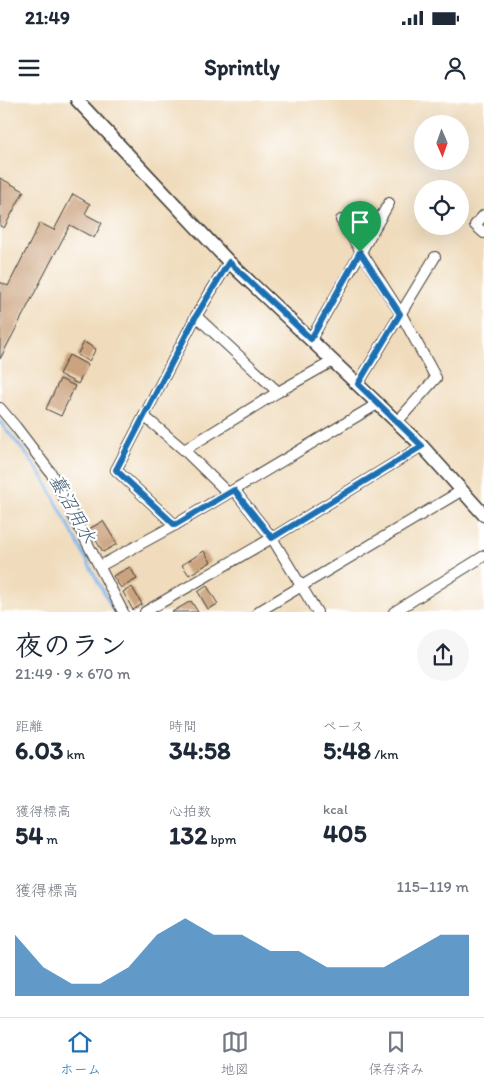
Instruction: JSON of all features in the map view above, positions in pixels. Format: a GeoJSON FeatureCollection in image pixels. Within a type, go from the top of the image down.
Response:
{"type":"FeatureCollection","features":[{"type":"Feature","properties":{"kind":"street"},"geometry":{"type":"LineString","coordinates":[[77,100],[229,262],[422,446],[484,515]]}},
{"type":"Feature","properties":{"kind":"street"},"geometry":{"type":"LineString","coordinates":[[311,339],[389,203]]}},
{"type":"Feature","properties":{"kind":"street"},"geometry":{"type":"LineString","coordinates":[[484,215],[476,226],[484,233]]}},
{"type":"Feature","properties":{"kind":"street"},"geometry":{"type":"LineString","coordinates":[[341,220],[400,314],[436,378],[397,422]]}},
{"type":"Feature","properties":{"kind":"street"},"geometry":{"type":"LineString","coordinates":[[358,384],[434,258]]}},
{"type":"Feature","properties":{"kind":"street"},"geometry":{"type":"LineString","coordinates":[[175,525],[116,470],[196,316],[229,262]]}},
{"type":"Feature","properties":{"kind":"street"},"geometry":{"type":"LineString","coordinates":[[196,316],[278,392]]}},
{"type":"Feature","properties":{"kind":"street"},"geometry":{"type":"LineString","coordinates":[[184,450],[278,392],[333,361]]}},
{"type":"Feature","properties":{"kind":"street"},"geometry":{"type":"LineString","coordinates":[[100,566],[175,525],[378,403]]}},
{"type":"Feature","properties":{"kind":"street"},"geometry":{"type":"LineString","coordinates":[[0,408],[51,473],[123,612]]}},
{"type":"Feature","properties":{"kind":"street"},"geometry":{"type":"LineString","coordinates":[[144,416],[231,491],[272,538],[317,612]]}},
{"type":"Feature","properties":{"kind":"street"},"geometry":{"type":"LineString","coordinates":[[146,612],[272,538],[422,446]]}},
{"type":"Feature","properties":{"kind":"street"},"geometry":{"type":"LineString","coordinates":[[258,612],[462,491]]}},
{"type":"Feature","properties":{"kind":"street"},"geometry":{"type":"LineString","coordinates":[[394,612],[484,556]]}},
{"type":"Feature","properties":{"kind":"building"},"geometry":{"type":"Polygon","coordinates":[[[0,178],[24,191],[4,228],[0,226],[0,178]]]}},
{"type":"Feature","properties":{"kind":"building"},"geometry":{"type":"Polygon","coordinates":[[[73,194],[90,204],[85,214],[102,223],[94,238],[70,225],[0,359],[0,282],[8,286],[40,223],[54,230],[73,194]]]}},
{"type":"Feature","properties":{"kind":"building"},"geometry":{"type":"Polygon","coordinates":[[[84,342],[96,349],[89,361],[77,355],[84,342]]]}},
{"type":"Feature","properties":{"kind":"building"},"geometry":{"type":"Polygon","coordinates":[[[69,355],[88,365],[78,384],[59,374],[69,355]]]}},
{"type":"Feature","properties":{"kind":"building"},"geometry":{"type":"Polygon","coordinates":[[[60,379],[75,386],[61,416],[46,409],[60,379]]]}},
{"type":"Feature","properties":{"kind":"building"},"geometry":{"type":"Polygon","coordinates":[[[103,521],[117,544],[103,552],[89,529],[103,521]]]}},
{"type":"Feature","properties":{"kind":"building"},"geometry":{"type":"Polygon","coordinates":[[[204,551],[211,562],[189,575],[182,565],[204,551]]]}},
{"type":"Feature","properties":{"kind":"building"},"geometry":{"type":"Polygon","coordinates":[[[130,567],[137,579],[121,588],[113,576],[130,567]]]}},
{"type":"Feature","properties":{"kind":"building"},"geometry":{"type":"Polygon","coordinates":[[[207,586],[218,604],[208,609],[198,592],[207,586]]]}},
{"type":"Feature","properties":{"kind":"building"},"geometry":{"type":"Polygon","coordinates":[[[132,587],[142,604],[133,610],[123,592],[132,587]]]}},
{"type":"Feature","properties":{"kind":"building"},"geometry":{"type":"Polygon","coordinates":[[[191,601],[198,612],[172,612],[191,601]]]}},
{"type":"Feature","properties":{"kind":"waterway","name":"蟇沼用水"},"geometry":{"type":"LineString","coordinates":[[0,422],[44,479],[114,612]]}},
{"type":"Feature","properties":{"kind":"route"},"geometry":{"type":"LineString","coordinates":[[360,252],[400,314],[358,384],[422,446],[272,538],[234,490],[175,525],[116,470],[196,316],[229,262],[311,339],[360,252]]}}]}
